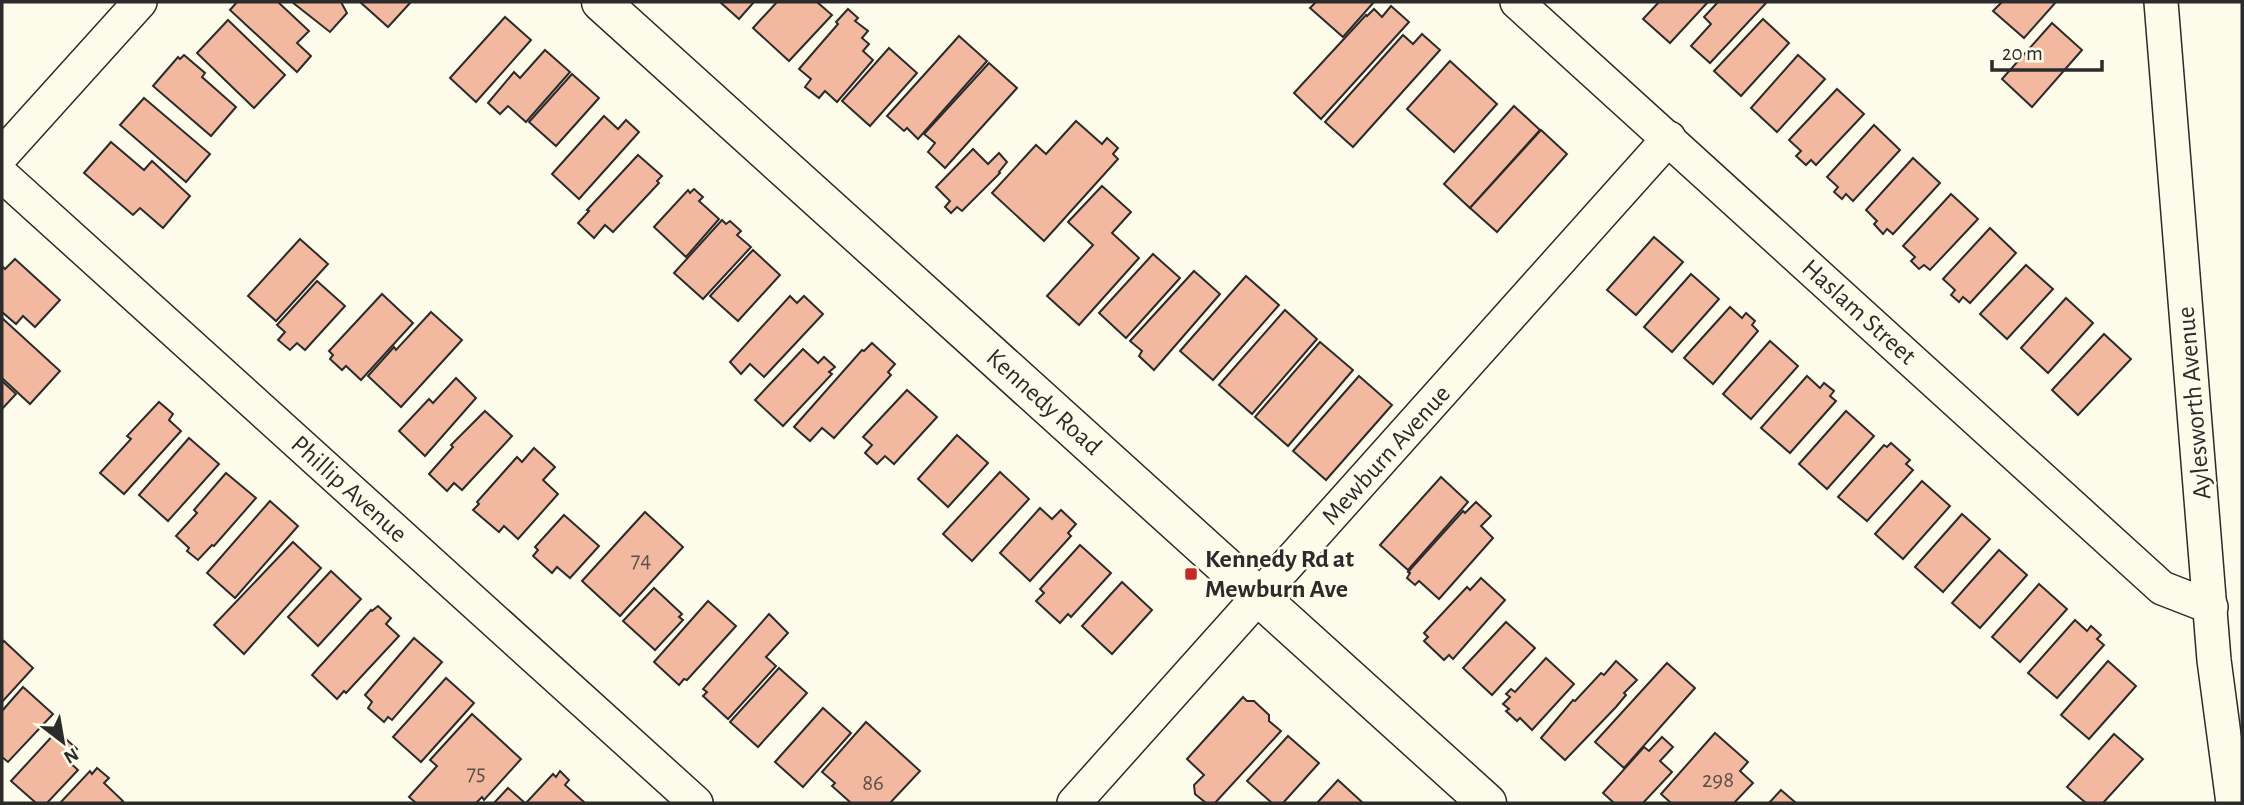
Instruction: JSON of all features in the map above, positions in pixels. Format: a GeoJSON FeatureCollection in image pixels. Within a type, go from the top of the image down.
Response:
{"type":"FeatureCollection","features":[{"type":"Feature","properties":{"kind":"street"},"geometry":{"type":"LineString","coordinates":[[2,155],[140,2]]}},
{"type":"Feature","properties":{"kind":"street","name":"Kennedy Road"},"geometry":{"type":"LineString","coordinates":[[601,2],[1487,803]]}},
{"type":"Feature","properties":{"kind":"street","name":"Haslam Street"},"geometry":{"type":"LineString","coordinates":[[1517,2],[2162,588],[2211,607]]}},
{"type":"Feature","properties":{"kind":"street","name":"Aylesworth Avenue"},"geometry":{"type":"LineString","coordinates":[[2161,2],[2214,660],[2233,803]]}},
{"type":"Feature","properties":{"kind":"street","name":"Mewburn Avenue"},"geometry":{"type":"LineString","coordinates":[[1074,803],[1669,138]]}},
{"type":"Feature","properties":{"kind":"street","name":"Phillip Avenue"},"geometry":{"type":"LineString","coordinates":[[2,175],[696,803]]}},
{"type":"Feature","properties":{"kind":"building"},"geometry":{"type":"Polygon","coordinates":[[[237,2],[278,2],[309,31],[297,43],[311,56],[297,72],[230,10],[237,2]]]}},
{"type":"Feature","properties":{"kind":"building"},"geometry":{"type":"Polygon","coordinates":[[[292,2],[341,2],[347,13],[330,32],[292,2]]]}},
{"type":"Feature","properties":{"kind":"building"},"geometry":{"type":"Polygon","coordinates":[[[360,2],[411,2],[388,27],[360,2]]]}},
{"type":"Feature","properties":{"kind":"building"},"geometry":{"type":"Polygon","coordinates":[[[720,2],[754,2],[739,19],[720,2]]]}},
{"type":"Feature","properties":{"kind":"building"},"geometry":{"type":"Polygon","coordinates":[[[777,2],[817,2],[832,15],[789,61],[753,28],[777,2]]]}},
{"type":"Feature","properties":{"kind":"building"},"geometry":{"type":"Polygon","coordinates":[[[1316,2],[1374,2],[1343,37],[1310,8],[1316,2]]]}},
{"type":"Feature","properties":{"kind":"building"},"geometry":{"type":"Polygon","coordinates":[[[1659,2],[1708,2],[1670,43],[1643,19],[1659,2]]]}},
{"type":"Feature","properties":{"kind":"building"},"geometry":{"type":"Polygon","coordinates":[[[1718,2],[1767,2],[1710,63],[1691,46],[1711,24],[1704,17],[1718,2]]]}},
{"type":"Feature","properties":{"kind":"building"},"geometry":{"type":"Polygon","coordinates":[[[2002,2],[2056,2],[2024,38],[1993,11],[2002,2]]]}},
{"type":"Feature","properties":{"kind":"building"},"geometry":{"type":"Polygon","coordinates":[[[1391,6],[1409,22],[1321,119],[1294,93],[1366,15],[1374,9],[1382,17],[1391,6]]]}},
{"type":"Feature","properties":{"kind":"building"},"geometry":{"type":"Polygon","coordinates":[[[848,9],[858,18],[855,21],[868,31],[862,38],[869,44],[863,51],[873,60],[837,102],[825,91],[819,98],[805,87],[811,79],[799,69],[848,9]]]}},
{"type":"Feature","properties":{"kind":"building"},"geometry":{"type":"Polygon","coordinates":[[[505,17],[531,40],[476,102],[450,78],[505,17]]]}},
{"type":"Feature","properties":{"kind":"building"},"geometry":{"type":"Polygon","coordinates":[[[1763,19],[1789,43],[1741,96],[1714,71],[1763,19]]]}},
{"type":"Feature","properties":{"kind":"building"},"geometry":{"type":"Polygon","coordinates":[[[228,20],[285,75],[254,108],[197,53],[228,20]]]}},
{"type":"Feature","properties":{"kind":"building"},"geometry":{"type":"Polygon","coordinates":[[[2052,23],[2082,50],[2032,107],[2002,79],[2052,23]]]}},
{"type":"Feature","properties":{"kind":"building"},"geometry":{"type":"Polygon","coordinates":[[[1422,34],[1440,50],[1353,147],[1325,122],[1403,35],[1413,44],[1422,34]]]}},
{"type":"Feature","properties":{"kind":"building"},"geometry":{"type":"Polygon","coordinates":[[[959,36],[987,61],[918,139],[907,128],[904,131],[887,116],[959,36]]]}},
{"type":"Feature","properties":{"kind":"building"},"geometry":{"type":"Polygon","coordinates":[[[889,48],[917,73],[870,126],[842,101],[889,48]]]}},
{"type":"Feature","properties":{"kind":"building"},"geometry":{"type":"Polygon","coordinates":[[[545,50],[570,72],[526,122],[508,106],[500,114],[488,103],[514,72],[520,78],[545,50]]]}},
{"type":"Feature","properties":{"kind":"building"},"geometry":{"type":"Polygon","coordinates":[[[184,55],[205,73],[202,77],[236,107],[211,136],[153,86],[178,57],[180,59],[184,55]]]}},
{"type":"Feature","properties":{"kind":"building"},"geometry":{"type":"Polygon","coordinates":[[[1798,55],[1825,79],[1777,132],[1751,108],[1798,55]]]}},
{"type":"Feature","properties":{"kind":"building"},"geometry":{"type":"Polygon","coordinates":[[[1450,61],[1497,104],[1454,152],[1407,109],[1450,61]]]}},
{"type":"Feature","properties":{"kind":"building"},"geometry":{"type":"Polygon","coordinates":[[[989,63],[1017,88],[945,168],[928,152],[935,143],[924,134],[989,63]]]}},
{"type":"Feature","properties":{"kind":"building"},"geometry":{"type":"Polygon","coordinates":[[[572,74],[599,98],[556,146],[529,122],[572,74]]]}},
{"type":"Feature","properties":{"kind":"building"},"geometry":{"type":"Polygon","coordinates":[[[1837,89],[1864,114],[1816,165],[1811,160],[1806,165],[1796,156],[1801,151],[1789,140],[1837,89]]]}},
{"type":"Feature","properties":{"kind":"building"},"geometry":{"type":"Polygon","coordinates":[[[144,98],[210,154],[186,182],[120,125],[144,98]]]}},
{"type":"Feature","properties":{"kind":"building"},"geometry":{"type":"Polygon","coordinates":[[[1514,106],[1540,130],[1470,208],[1444,184],[1514,106]]]}},
{"type":"Feature","properties":{"kind":"building"},"geometry":{"type":"Polygon","coordinates":[[[604,116],[618,129],[626,120],[639,132],[579,199],[552,174],[604,116]]]}},
{"type":"Feature","properties":{"kind":"building"},"geometry":{"type":"Polygon","coordinates":[[[1076,121],[1102,144],[1107,138],[1118,148],[1113,154],[1118,159],[1044,241],[992,193],[1036,145],[1046,154],[1076,121]]]}},
{"type":"Feature","properties":{"kind":"building"},"geometry":{"type":"Polygon","coordinates":[[[1874,125],[1900,150],[1853,201],[1846,194],[1842,199],[1834,192],[1838,187],[1827,177],[1874,125]]]}},
{"type":"Feature","properties":{"kind":"building"},"geometry":{"type":"Polygon","coordinates":[[[1541,130],[1567,154],[1497,232],[1470,208],[1541,130]]]}},
{"type":"Feature","properties":{"kind":"building"},"geometry":{"type":"Polygon","coordinates":[[[111,142],[144,170],[152,161],[190,196],[163,228],[140,208],[133,215],[84,173],[111,142]]]}},
{"type":"Feature","properties":{"kind":"building"},"geometry":{"type":"Polygon","coordinates":[[[973,149],[988,164],[999,153],[1007,162],[1000,173],[962,211],[957,207],[951,213],[945,207],[950,201],[936,187],[973,149]]]}},
{"type":"Feature","properties":{"kind":"building"},"geometry":{"type":"Polygon","coordinates":[[[638,155],[662,176],[657,181],[659,183],[613,232],[605,225],[594,238],[578,223],[638,155]]]}},
{"type":"Feature","properties":{"kind":"building"},"geometry":{"type":"Polygon","coordinates":[[[1913,158],[1940,183],[1893,234],[1887,229],[1883,234],[1874,224],[1877,221],[1866,210],[1913,158]]]}},
{"type":"Feature","properties":{"kind":"building"},"geometry":{"type":"Polygon","coordinates":[[[1102,186],[1131,212],[1112,233],[1139,258],[1079,325],[1047,296],[1093,245],[1068,222],[1102,186]]]}},
{"type":"Feature","properties":{"kind":"building"},"geometry":{"type":"Polygon","coordinates":[[[694,189],[703,197],[699,201],[719,219],[686,257],[654,227],[688,190],[690,193],[694,189]]]}},
{"type":"Feature","properties":{"kind":"building"},"geometry":{"type":"Polygon","coordinates":[[[1951,194],[1978,219],[1930,270],[1924,265],[1919,269],[1911,261],[1915,257],[1903,246],[1951,194]]]}},
{"type":"Feature","properties":{"kind":"building"},"geometry":{"type":"Polygon","coordinates":[[[722,220],[726,224],[730,221],[741,231],[737,235],[751,247],[703,299],[674,273],[722,220]]]}},
{"type":"Feature","properties":{"kind":"building"},"geometry":{"type":"Polygon","coordinates":[[[1990,228],[2016,253],[1970,303],[1963,297],[1959,302],[1951,295],[1955,290],[1943,279],[1990,228]]]}},
{"type":"Feature","properties":{"kind":"building"},"geometry":{"type":"Polygon","coordinates":[[[1654,237],[1683,262],[1636,315],[1607,290],[1654,237]]]}},
{"type":"Feature","properties":{"kind":"building"},"geometry":{"type":"Polygon","coordinates":[[[300,239],[328,264],[276,321],[248,296],[300,239]]]}},
{"type":"Feature","properties":{"kind":"building"},"geometry":{"type":"Polygon","coordinates":[[[753,250],[780,275],[738,321],[710,296],[753,250]]]}},
{"type":"Feature","properties":{"kind":"building"},"geometry":{"type":"Polygon","coordinates":[[[1153,254],[1180,278],[1126,338],[1099,313],[1153,254]]]}},
{"type":"Feature","properties":{"kind":"building"},"geometry":{"type":"Polygon","coordinates":[[[15,259],[60,300],[35,327],[23,316],[16,324],[2,312],[2,266],[5,269],[15,259]]]}},
{"type":"Feature","properties":{"kind":"building"},"geometry":{"type":"Polygon","coordinates":[[[2026,265],[2053,289],[2007,339],[1980,314],[2026,265]]]}},
{"type":"Feature","properties":{"kind":"building"},"geometry":{"type":"Polygon","coordinates":[[[1194,271],[1220,294],[1154,370],[1139,356],[1142,351],[1130,341],[1194,271]]]}},
{"type":"Feature","properties":{"kind":"building"},"geometry":{"type":"Polygon","coordinates":[[[1691,274],[1719,299],[1672,352],[1644,327],[1691,274]]]}},
{"type":"Feature","properties":{"kind":"building"},"geometry":{"type":"Polygon","coordinates":[[[1246,276],[1279,305],[1213,380],[1180,351],[1246,276]]]}},
{"type":"Feature","properties":{"kind":"building"},"geometry":{"type":"Polygon","coordinates":[[[317,281],[345,306],[305,350],[297,343],[290,350],[278,340],[285,332],[277,325],[317,281]]]}},
{"type":"Feature","properties":{"kind":"building"},"geometry":{"type":"Polygon","coordinates":[[[382,294],[413,323],[361,380],[346,366],[342,370],[330,359],[333,355],[329,351],[382,294]]]}},
{"type":"Feature","properties":{"kind":"building"},"geometry":{"type":"Polygon","coordinates":[[[790,296],[797,303],[804,296],[823,314],[764,377],[750,364],[741,374],[730,362],[790,296]]]}},
{"type":"Feature","properties":{"kind":"building"},"geometry":{"type":"Polygon","coordinates":[[[2066,298],[2093,323],[2048,373],[2021,348],[2066,298]]]}},
{"type":"Feature","properties":{"kind":"building"},"geometry":{"type":"Polygon","coordinates":[[[1730,307],[1742,318],[1746,313],[1755,321],[1752,325],[1758,331],[1713,384],[1684,358],[1730,307]]]}},
{"type":"Feature","properties":{"kind":"building"},"geometry":{"type":"Polygon","coordinates":[[[1285,310],[1317,339],[1252,414],[1219,385],[1285,310]]]}},
{"type":"Feature","properties":{"kind":"building"},"geometry":{"type":"Polygon","coordinates":[[[431,312],[462,340],[401,407],[368,376],[431,312]]]}},
{"type":"Feature","properties":{"kind":"building"},"geometry":{"type":"Polygon","coordinates":[[[2,318],[60,371],[30,404],[2,378],[2,318]]]}},
{"type":"Feature","properties":{"kind":"building"},"geometry":{"type":"Polygon","coordinates":[[[2104,334],[2131,359],[2078,415],[2052,390],[2104,334]]]}},
{"type":"Feature","properties":{"kind":"building"},"geometry":{"type":"Polygon","coordinates":[[[1770,341],[1798,366],[1751,419],[1723,394],[1770,341]]]}},
{"type":"Feature","properties":{"kind":"building"},"geometry":{"type":"Polygon","coordinates":[[[1320,342],[1353,370],[1288,446],[1255,417],[1320,342]]]}},
{"type":"Feature","properties":{"kind":"building"},"geometry":{"type":"Polygon","coordinates":[[[872,343],[895,364],[888,372],[891,375],[834,438],[822,428],[810,441],[794,427],[862,350],[872,343]]]}},
{"type":"Feature","properties":{"kind":"building"},"geometry":{"type":"Polygon","coordinates":[[[803,349],[818,363],[824,357],[835,367],[829,372],[832,374],[783,426],[755,400],[803,349]]]}},
{"type":"Feature","properties":{"kind":"building"},"geometry":{"type":"Polygon","coordinates":[[[1359,376],[1392,405],[1326,480],[1293,451],[1359,376]]]}},
{"type":"Feature","properties":{"kind":"building"},"geometry":{"type":"Polygon","coordinates":[[[1807,376],[1820,388],[1824,383],[1834,391],[1830,396],[1836,401],[1790,453],[1761,428],[1807,376]]]}},
{"type":"Feature","properties":{"kind":"building"},"geometry":{"type":"Polygon","coordinates":[[[456,378],[476,398],[425,456],[399,431],[429,399],[433,403],[456,378]]]}},
{"type":"Feature","properties":{"kind":"building"},"geometry":{"type":"Polygon","coordinates":[[[2,381],[16,394],[2,409],[2,381]]]}},
{"type":"Feature","properties":{"kind":"building"},"geometry":{"type":"Polygon","coordinates":[[[907,390],[937,417],[894,464],[885,456],[877,464],[865,453],[872,445],[863,437],[907,390]]]}},
{"type":"Feature","properties":{"kind":"building"},"geometry":{"type":"Polygon","coordinates":[[[159,402],[173,414],[169,420],[181,431],[124,494],[100,473],[131,439],[127,436],[159,402]]]}},
{"type":"Feature","properties":{"kind":"building"},"geometry":{"type":"Polygon","coordinates":[[[485,411],[512,436],[462,490],[454,483],[447,491],[429,474],[453,447],[451,445],[485,411]]]}},
{"type":"Feature","properties":{"kind":"building"},"geometry":{"type":"Polygon","coordinates":[[[1846,411],[1874,436],[1827,489],[1799,464],[1846,411]]]}},
{"type":"Feature","properties":{"kind":"building"},"geometry":{"type":"Polygon","coordinates":[[[957,435],[988,463],[948,507],[918,479],[957,435]]]}},
{"type":"Feature","properties":{"kind":"building"},"geometry":{"type":"Polygon","coordinates":[[[189,438],[219,464],[168,521],[139,495],[189,438]]]}},
{"type":"Feature","properties":{"kind":"building"},"geometry":{"type":"Polygon","coordinates":[[[1891,443],[1910,460],[1906,464],[1913,470],[1867,521],[1838,497],[1884,445],[1887,447],[1891,443]]]}},
{"type":"Feature","properties":{"kind":"building"},"geometry":{"type":"Polygon","coordinates":[[[534,448],[555,467],[543,480],[558,494],[518,539],[504,526],[499,532],[473,510],[517,457],[522,462],[534,448]]]}},
{"type":"Feature","properties":{"kind":"building"},"geometry":{"type":"Polygon","coordinates":[[[1000,472],[1029,499],[972,561],[943,534],[1000,472]]]}},
{"type":"Feature","properties":{"kind":"building"},"geometry":{"type":"Polygon","coordinates":[[[226,473],[256,498],[214,546],[198,560],[176,536],[197,513],[194,510],[226,473]]]}},
{"type":"Feature","properties":{"kind":"building"},"geometry":{"type":"Polygon","coordinates":[[[1441,477],[1468,502],[1408,570],[1380,545],[1441,477]]]}},
{"type":"Feature","properties":{"kind":"building"},"geometry":{"type":"Polygon","coordinates":[[[1922,481],[1950,506],[1903,559],[1875,534],[1922,481]]]}},
{"type":"Feature","properties":{"kind":"building"},"geometry":{"type":"Polygon","coordinates":[[[270,501],[298,526],[235,598],[207,573],[270,501]]]}},
{"type":"Feature","properties":{"kind":"building"},"geometry":{"type":"Polygon","coordinates":[[[1476,502],[1491,516],[1481,526],[1493,538],[1439,599],[1419,581],[1415,585],[1407,578],[1410,573],[1408,572],[1463,511],[1465,513],[1476,502]]]}},
{"type":"Feature","properties":{"kind":"building"},"geometry":{"type":"Polygon","coordinates":[[[1040,508],[1052,519],[1061,510],[1076,524],[1068,533],[1071,536],[1030,581],[1000,553],[1040,508]]]}},
{"type":"Feature","properties":{"kind":"building"},"geometry":{"type":"Polygon","coordinates":[[[645,512],[683,547],[620,616],[582,581],[645,512]]]}},
{"type":"Feature","properties":{"kind":"building"},"geometry":{"type":"Polygon","coordinates":[[[1962,514],[1990,539],[1943,592],[1915,567],[1962,514]]]}},
{"type":"Feature","properties":{"kind":"building"},"geometry":{"type":"Polygon","coordinates":[[[564,515],[599,546],[570,578],[557,567],[552,573],[533,556],[538,550],[535,547],[564,515]]]}},
{"type":"Feature","properties":{"kind":"building"},"geometry":{"type":"Polygon","coordinates":[[[293,542],[321,568],[244,654],[214,625],[293,542]]]}},
{"type":"Feature","properties":{"kind":"building"},"geometry":{"type":"Polygon","coordinates":[[[1080,545],[1111,573],[1071,617],[1068,614],[1060,623],[1036,601],[1044,593],[1040,589],[1080,545]]]}},
{"type":"Feature","properties":{"kind":"building"},"geometry":{"type":"Polygon","coordinates":[[[1999,550],[2027,575],[1980,628],[1952,603],[1999,550]]]}},
{"type":"Feature","properties":{"kind":"building"},"geometry":{"type":"Polygon","coordinates":[[[331,571],[361,599],[318,646],[288,617],[331,571]]]}},
{"type":"Feature","properties":{"kind":"building"},"geometry":{"type":"Polygon","coordinates":[[[1481,578],[1505,600],[1453,659],[1449,655],[1444,660],[1424,641],[1428,637],[1424,633],[1467,587],[1470,590],[1481,578]]]}},
{"type":"Feature","properties":{"kind":"building"},"geometry":{"type":"Polygon","coordinates":[[[1122,582],[1152,610],[1112,654],[1082,626],[1122,582]]]}},
{"type":"Feature","properties":{"kind":"building"},"geometry":{"type":"Polygon","coordinates":[[[2039,584],[2067,609],[2020,662],[1992,637],[2039,584]]]}},
{"type":"Feature","properties":{"kind":"building"},"geometry":{"type":"Polygon","coordinates":[[[654,588],[682,614],[679,617],[683,620],[655,650],[623,621],[654,588]]]}},
{"type":"Feature","properties":{"kind":"building"},"geometry":{"type":"Polygon","coordinates":[[[708,601],[736,626],[687,680],[684,679],[679,685],[654,662],[708,601]]]}},
{"type":"Feature","properties":{"kind":"building"},"geometry":{"type":"Polygon","coordinates":[[[378,606],[391,618],[386,624],[399,636],[346,693],[344,691],[337,699],[312,675],[371,610],[378,606]]]}},
{"type":"Feature","properties":{"kind":"building"},"geometry":{"type":"Polygon","coordinates":[[[769,614],[788,633],[766,657],[776,666],[728,719],[703,696],[707,692],[703,689],[769,614]]]}},
{"type":"Feature","properties":{"kind":"building"},"geometry":{"type":"Polygon","coordinates":[[[2075,620],[2087,631],[2091,626],[2101,635],[2097,639],[2104,645],[2057,698],[2028,673],[2075,620]]]}},
{"type":"Feature","properties":{"kind":"building"},"geometry":{"type":"Polygon","coordinates":[[[1506,622],[1535,648],[1492,695],[1463,668],[1506,622]]]}},
{"type":"Feature","properties":{"kind":"building"},"geometry":{"type":"Polygon","coordinates":[[[414,638],[442,662],[392,720],[388,717],[384,722],[368,708],[372,702],[365,695],[414,638]]]}},
{"type":"Feature","properties":{"kind":"building"},"geometry":{"type":"Polygon","coordinates":[[[4,641],[33,668],[2,702],[2,643],[4,641]]]}},
{"type":"Feature","properties":{"kind":"building"},"geometry":{"type":"Polygon","coordinates":[[[1546,658],[1574,684],[1532,730],[1520,718],[1517,721],[1506,711],[1509,709],[1503,704],[1510,697],[1506,694],[1511,689],[1515,692],[1546,658]]]}},
{"type":"Feature","properties":{"kind":"building"},"geometry":{"type":"Polygon","coordinates":[[[1616,661],[1637,680],[1624,693],[1626,695],[1616,707],[1565,760],[1541,738],[1573,700],[1575,701],[1601,673],[1604,675],[1616,661]]]}},
{"type":"Feature","properties":{"kind":"building"},"geometry":{"type":"Polygon","coordinates":[[[2108,661],[2136,686],[2089,739],[2061,715],[2108,661]]]}},
{"type":"Feature","properties":{"kind":"building"},"geometry":{"type":"Polygon","coordinates":[[[1667,663],[1695,688],[1624,768],[1595,742],[1667,663]]]}},
{"type":"Feature","properties":{"kind":"building"},"geometry":{"type":"Polygon","coordinates":[[[779,668],[807,693],[758,747],[730,722],[779,668]]]}},
{"type":"Feature","properties":{"kind":"building"},"geometry":{"type":"Polygon","coordinates":[[[446,678],[474,703],[421,762],[393,737],[446,678]]]}},
{"type":"Feature","properties":{"kind":"building"},"geometry":{"type":"Polygon","coordinates":[[[23,687],[53,714],[8,762],[2,757],[2,711],[23,687]]]}},
{"type":"Feature","properties":{"kind":"building"},"geometry":{"type":"Polygon","coordinates":[[[1243,697],[1247,701],[1254,701],[1269,715],[1269,721],[1281,731],[1215,803],[1206,803],[1195,794],[1194,785],[1204,775],[1187,759],[1243,697]]]}},
{"type":"Feature","properties":{"kind":"building"},"geometry":{"type":"Polygon","coordinates":[[[823,708],[851,733],[803,787],[775,762],[823,708]]]}},
{"type":"Feature","properties":{"kind":"building"},"geometry":{"type":"Polygon","coordinates":[[[472,714],[521,759],[484,800],[482,797],[476,803],[416,803],[409,797],[437,766],[430,760],[472,714]]]}},
{"type":"Feature","properties":{"kind":"building"},"geometry":{"type":"Polygon","coordinates":[[[866,722],[920,771],[890,803],[851,803],[832,786],[835,783],[822,772],[866,722]]]}},
{"type":"Feature","properties":{"kind":"building"},"geometry":{"type":"Polygon","coordinates":[[[57,731],[77,749],[67,760],[78,770],[47,803],[36,803],[11,781],[57,731]]]}},
{"type":"Feature","properties":{"kind":"building"},"geometry":{"type":"Polygon","coordinates":[[[1715,733],[1748,762],[1740,771],[1753,783],[1734,803],[1671,803],[1661,794],[1715,733]]]}},
{"type":"Feature","properties":{"kind":"building"},"geometry":{"type":"Polygon","coordinates":[[[2114,734],[2143,759],[2103,803],[2086,803],[2067,787],[2114,734]]]}},
{"type":"Feature","properties":{"kind":"building"},"geometry":{"type":"Polygon","coordinates":[[[1288,736],[1319,763],[1283,803],[1272,803],[1247,781],[1288,736]]]}},
{"type":"Feature","properties":{"kind":"building"},"geometry":{"type":"Polygon","coordinates":[[[1662,737],[1673,747],[1660,761],[1672,772],[1643,803],[1614,803],[1603,793],[1644,747],[1649,751],[1662,737]]]}},
{"type":"Feature","properties":{"kind":"building"},"geometry":{"type":"Polygon","coordinates":[[[97,768],[109,778],[104,783],[123,801],[60,803],[90,771],[92,774],[97,768]]]}},
{"type":"Feature","properties":{"kind":"building"},"geometry":{"type":"Polygon","coordinates":[[[560,771],[569,780],[565,785],[585,803],[526,803],[553,774],[556,777],[560,771]]]}},
{"type":"Feature","properties":{"kind":"building"},"geometry":{"type":"Polygon","coordinates":[[[1338,780],[1363,803],[1317,803],[1338,780]]]}},
{"type":"Feature","properties":{"kind":"building"},"geometry":{"type":"Polygon","coordinates":[[[508,788],[525,803],[494,803],[508,788]]]}},
{"type":"Feature","properties":{"kind":"building"},"geometry":{"type":"Polygon","coordinates":[[[1781,790],[1796,803],[1769,803],[1781,790]]]}},
{"type":"Feature","properties":{"kind":"place","name":"Kennedy Rd at Mewburn Ave"},"geometry":{"type":"Point","coordinates":[1191,574]}}]}
